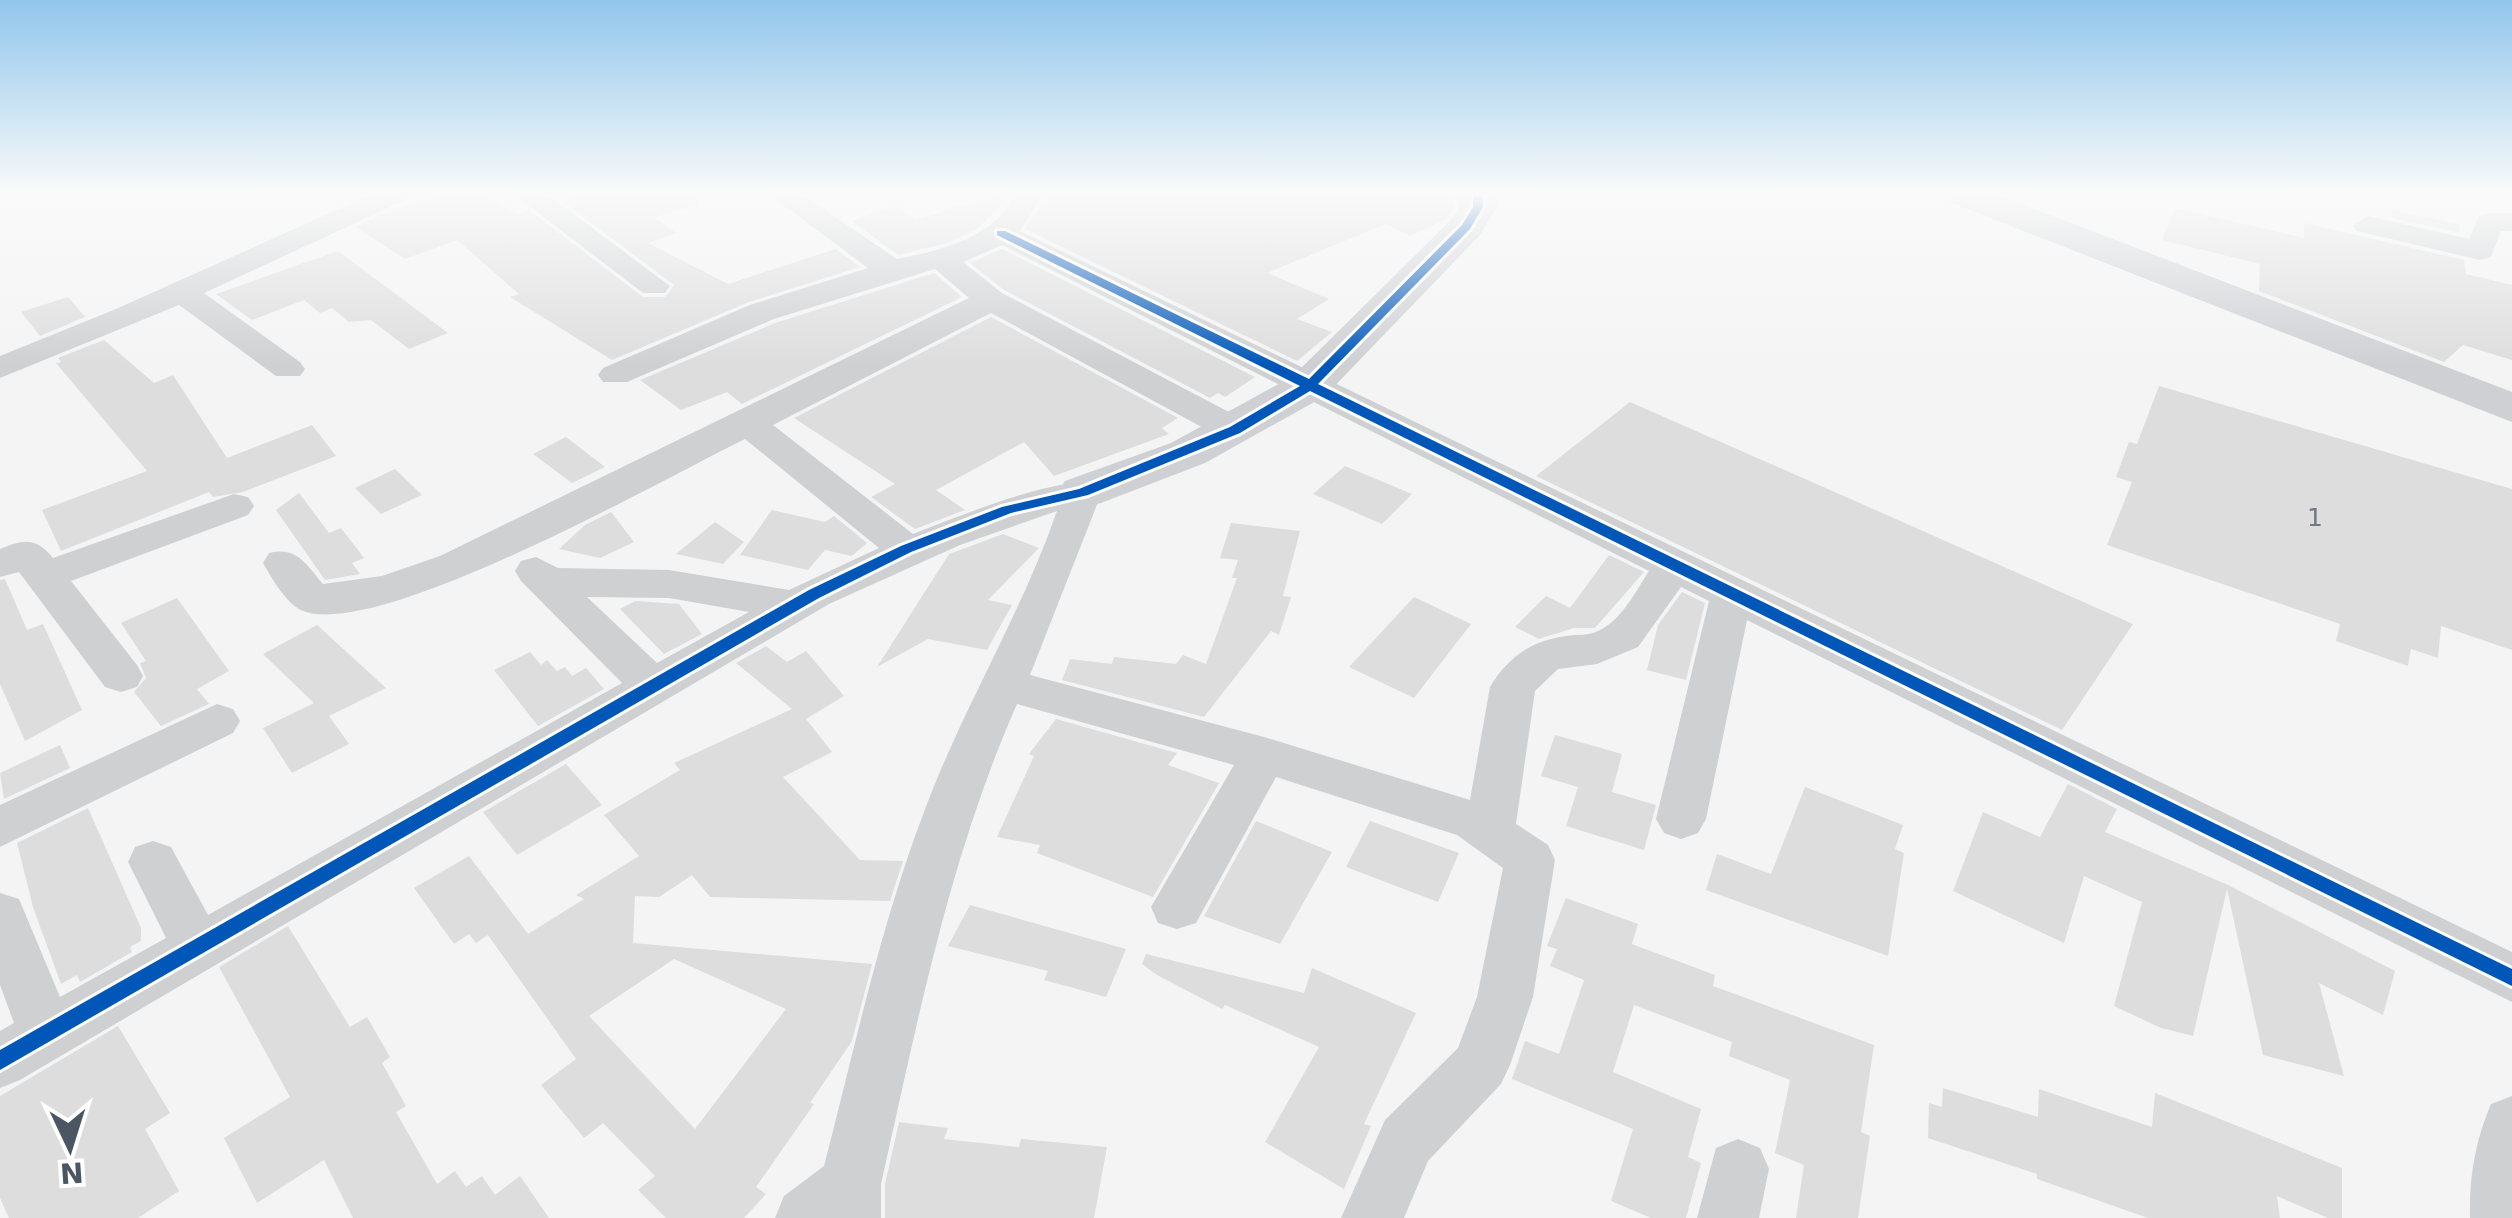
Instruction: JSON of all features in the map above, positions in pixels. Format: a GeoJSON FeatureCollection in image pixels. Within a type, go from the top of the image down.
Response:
{"type":"FeatureCollection","features":[{"type":"Feature","properties":{"kind":"street"},"geometry":{"type":"LineString","coordinates":[[0,368],[267,252]]}},
{"type":"Feature","properties":{"kind":"street"},"geometry":{"type":"LineString","coordinates":[[607,252],[654,286]]}},
{"type":"Feature","properties":{"kind":"street"},"geometry":{"type":"LineString","coordinates":[[866,252],[892,270]]}},
{"type":"Feature","properties":{"kind":"street"},"geometry":{"type":"LineString","coordinates":[[615,376],[762,312],[957,252]]}},
{"type":"Feature","properties":{"kind":"street"},"geometry":{"type":"LineString","coordinates":[[1037,252],[2512,978]]}},
{"type":"Feature","properties":{"kind":"street"},"geometry":{"type":"LineString","coordinates":[[0,1061],[794,605],[906,549],[1008,510],[1083,492],[1236,430],[1309,386],[1441,252]]}},
{"type":"Feature","properties":{"kind":"street"},"geometry":{"type":"LineString","coordinates":[[2111,252],[2512,408]]}},
{"type":"Feature","properties":{"kind":"street"},"geometry":{"type":"LineString","coordinates":[[940,259],[991,300],[1236,430]]}},
{"type":"Feature","properties":{"kind":"street"},"geometry":{"type":"LineString","coordinates":[[180,291],[288,369]]}},
{"type":"Feature","properties":{"kind":"street"},"geometry":{"type":"LineString","coordinates":[[283,562],[312,599],[351,599],[420,580],[749,424],[991,300]]}},
{"type":"Feature","properties":{"kind":"street"},"geometry":{"type":"LineString","coordinates":[[749,424],[906,549]]}},
{"type":"Feature","properties":{"kind":"street"},"geometry":{"type":"LineString","coordinates":[[836,1207],[925,888],[969,760],[1007,686],[1066,548],[1083,492]]}},
{"type":"Feature","properties":{"kind":"street"},"geometry":{"type":"LineString","coordinates":[[45,576],[234,506]]}},
{"type":"Feature","properties":{"kind":"street"},"geometry":{"type":"LineString","coordinates":[[504,540],[653,686]]}},
{"type":"Feature","properties":{"kind":"street"},"geometry":{"type":"LineString","coordinates":[[0,564],[27,553],[121,676]]}},
{"type":"Feature","properties":{"kind":"street"},"geometry":{"type":"LineString","coordinates":[[1490,832],[1513,686],[1544,653],[1606,645],[1622,636],[1674,565]]}},
{"type":"Feature","properties":{"kind":"street"},"geometry":{"type":"LineString","coordinates":[[547,582],[669,584],[794,605]]}},
{"type":"Feature","properties":{"kind":"street"},"geometry":{"type":"LineString","coordinates":[[1681,820],[1732,593]]}},
{"type":"Feature","properties":{"kind":"street"},"geometry":{"type":"LineString","coordinates":[[1007,686],[1264,755],[1474,820],[1530,860],[1505,997],[1480,1065],[1406,1141],[1372,1218]]}},
{"type":"Feature","properties":{"kind":"street"},"geometry":{"type":"LineString","coordinates":[[0,827],[217,721]]}},
{"type":"Feature","properties":{"kind":"street"},"geometry":{"type":"LineString","coordinates":[[1178,907],[1264,755]]}},
{"type":"Feature","properties":{"kind":"street"},"geometry":{"type":"LineString","coordinates":[[153,862],[198,947]]}},
{"type":"Feature","properties":{"kind":"street"},"geometry":{"type":"LineString","coordinates":[[0,915],[47,1034]]}},
{"type":"Feature","properties":{"kind":"street"},"geometry":{"type":"LineString","coordinates":[[2501,1218],[2500,1176],[2512,1124]]}},
{"type":"Feature","properties":{"kind":"building"},"geometry":{"type":"Polygon","coordinates":[[[339,252],[448,333],[409,349],[371,320],[349,322],[332,308],[320,313],[304,300],[252,320],[216,294],[339,252]]]}},
{"type":"Feature","properties":{"kind":"building"},"geometry":{"type":"Polygon","coordinates":[[[394,252],[425,252],[405,259],[394,252]]]}},
{"type":"Feature","properties":{"kind":"building"},"geometry":{"type":"Polygon","coordinates":[[[471,252],[584,252],[643,297],[665,297],[674,285],[630,252],[665,252],[728,284],[827,252],[840,252],[860,267],[749,302],[612,360],[510,297],[519,294],[471,252]]]}},
{"type":"Feature","properties":{"kind":"building"},"geometry":{"type":"Polygon","coordinates":[[[996,252],[1008,252],[1255,377],[1225,397],[1218,393],[1210,398],[1004,290],[970,263],[996,252]]]}},
{"type":"Feature","properties":{"kind":"building"},"geometry":{"type":"Polygon","coordinates":[[[1072,252],[1318,252],[1267,273],[1329,299],[1297,319],[1332,332],[1297,361],[1072,252]]]}},
{"type":"Feature","properties":{"kind":"building"},"geometry":{"type":"Polygon","coordinates":[[[2210,252],[2429,252],[2464,260],[2466,274],[2512,285],[2512,360],[2463,345],[2444,362],[2259,291],[2260,264],[2210,252]]]}},
{"type":"Feature","properties":{"kind":"building"},"geometry":{"type":"Polygon","coordinates":[[[934,273],[962,297],[742,404],[727,392],[681,410],[640,380],[775,323],[934,273]]]}},
{"type":"Feature","properties":{"kind":"building"},"geometry":{"type":"Polygon","coordinates":[[[68,297],[85,317],[40,336],[21,312],[68,297]]]}},
{"type":"Feature","properties":{"kind":"building"},"geometry":{"type":"Polygon","coordinates":[[[991,317],[1178,418],[1162,428],[1169,434],[1054,476],[1024,442],[936,490],[965,510],[915,529],[871,497],[895,484],[794,418],[991,317]]]}},
{"type":"Feature","properties":{"kind":"building"},"geometry":{"type":"Polygon","coordinates":[[[104,340],[154,383],[173,375],[227,458],[312,425],[336,456],[243,492],[213,497],[209,492],[61,551],[42,510],[147,471],[56,363],[61,362],[58,358],[104,340]]]}},
{"type":"Feature","properties":{"kind":"building"},"geometry":{"type":"Polygon","coordinates":[[[2159,386],[2512,489],[2512,650],[2441,626],[2438,658],[2411,649],[2408,666],[2336,641],[2340,624],[2107,545],[2132,482],[2116,477],[2129,442],[2137,444],[2159,386]]]}},
{"type":"Feature","properties":{"kind":"building"},"geometry":{"type":"Polygon","coordinates":[[[1630,402],[2133,624],[2062,730],[1536,476],[1630,402]]]}},
{"type":"Feature","properties":{"kind":"building"},"geometry":{"type":"Polygon","coordinates":[[[566,437],[605,467],[572,483],[533,454],[566,437]]]}},
{"type":"Feature","properties":{"kind":"building"},"geometry":{"type":"Polygon","coordinates":[[[1345,466],[1412,494],[1382,524],[1313,494],[1345,466]]]}},
{"type":"Feature","properties":{"kind":"building"},"geometry":{"type":"Polygon","coordinates":[[[395,469],[422,495],[381,514],[355,488],[395,469]]]}},
{"type":"Feature","properties":{"kind":"building"},"geometry":{"type":"Polygon","coordinates":[[[299,493],[329,533],[341,528],[364,558],[352,563],[360,574],[325,580],[276,510],[299,493]]]}},
{"type":"Feature","properties":{"kind":"building"},"geometry":{"type":"Polygon","coordinates":[[[772,510],[825,522],[834,516],[867,543],[852,556],[825,550],[808,570],[740,555],[772,510]]]}},
{"type":"Feature","properties":{"kind":"building"},"geometry":{"type":"Polygon","coordinates":[[[611,512],[634,542],[600,558],[559,549],[585,525],[611,512]]]}},
{"type":"Feature","properties":{"kind":"building"},"geometry":{"type":"Polygon","coordinates":[[[715,522],[744,542],[723,564],[676,554],[715,522]]]}},
{"type":"Feature","properties":{"kind":"building"},"geometry":{"type":"Polygon","coordinates":[[[1231,523],[1300,531],[1283,596],[1291,597],[1279,635],[1271,631],[1204,717],[1062,680],[1070,659],[1112,664],[1114,657],[1176,664],[1183,655],[1206,664],[1237,578],[1232,578],[1238,560],[1220,558],[1231,523]]]}},
{"type":"Feature","properties":{"kind":"building"},"geometry":{"type":"Polygon","coordinates":[[[1003,534],[1039,548],[988,600],[1012,605],[987,650],[928,639],[877,667],[949,554],[1003,534]]]}},
{"type":"Feature","properties":{"kind":"building"},"geometry":{"type":"Polygon","coordinates":[[[1609,555],[1644,572],[1595,628],[1574,628],[1539,639],[1515,627],[1546,596],[1570,608],[1609,555]]]}},
{"type":"Feature","properties":{"kind":"building"},"geometry":{"type":"Polygon","coordinates":[[[5,579],[27,630],[43,624],[82,710],[25,741],[0,684],[0,580],[5,579]]]}},
{"type":"Feature","properties":{"kind":"building"},"geometry":{"type":"Polygon","coordinates":[[[1682,592],[1705,603],[1686,680],[1647,670],[1658,625],[1682,592]]]}},
{"type":"Feature","properties":{"kind":"building"},"geometry":{"type":"Polygon","coordinates":[[[1414,597],[1471,624],[1414,698],[1349,667],[1414,597]]]}},
{"type":"Feature","properties":{"kind":"building"},"geometry":{"type":"Polygon","coordinates":[[[177,598],[229,671],[197,689],[209,704],[161,726],[134,692],[146,678],[140,663],[146,661],[121,623],[177,598]]]}},
{"type":"Feature","properties":{"kind":"building"},"geometry":{"type":"Polygon","coordinates":[[[635,601],[679,604],[702,634],[664,654],[620,609],[635,601]]]}},
{"type":"Feature","properties":{"kind":"building"},"geometry":{"type":"Polygon","coordinates":[[[317,625],[386,688],[329,716],[349,744],[292,773],[263,728],[314,703],[263,654],[317,625]]]}},
{"type":"Feature","properties":{"kind":"building"},"geometry":{"type":"Polygon","coordinates":[[[766,646],[787,662],[806,651],[844,696],[806,719],[832,752],[783,777],[860,860],[903,861],[890,901],[710,897],[692,875],[659,897],[635,896],[633,943],[872,964],[852,1041],[756,1187],[766,1194],[744,1218],[666,1218],[638,1190],[655,1176],[603,1123],[584,1138],[541,1085],[576,1059],[488,935],[476,943],[469,934],[454,944],[414,888],[469,856],[528,934],[584,899],[576,895],[639,856],[604,815],[680,770],[674,763],[792,709],[736,663],[766,646]],[[674,959],[589,1016],[695,1129],[786,1009],[674,959]]]}},
{"type":"Feature","properties":{"kind":"building"},"geometry":{"type":"Polygon","coordinates":[[[530,652],[541,665],[547,660],[557,671],[565,667],[572,676],[586,668],[604,689],[538,726],[494,670],[530,652]]]}},
{"type":"Feature","properties":{"kind":"building"},"geometry":{"type":"Polygon","coordinates":[[[1056,719],[1177,753],[1168,765],[1219,783],[1153,897],[1037,853],[1040,845],[997,837],[1034,756],[1029,754],[1056,719]]]}},
{"type":"Feature","properties":{"kind":"building"},"geometry":{"type":"Polygon","coordinates":[[[1555,735],[1622,754],[1612,792],[1656,805],[1644,850],[1566,826],[1578,787],[1541,776],[1555,735]]]}},
{"type":"Feature","properties":{"kind":"building"},"geometry":{"type":"Polygon","coordinates":[[[60,745],[70,768],[4,799],[0,773],[60,745]]]}},
{"type":"Feature","properties":{"kind":"building"},"geometry":{"type":"Polygon","coordinates":[[[566,764],[602,805],[517,855],[483,812],[566,764]]]}},
{"type":"Feature","properties":{"kind":"building"},"geometry":{"type":"Polygon","coordinates":[[[2068,784],[2117,809],[2105,832],[2228,885],[2395,971],[2383,1015],[2319,983],[2344,1076],[2263,1055],[2227,889],[2193,1036],[2161,1028],[2114,1006],[2142,902],[2084,876],[2064,943],[1953,891],[1983,812],[2040,837],[2068,784]]]}},
{"type":"Feature","properties":{"kind":"building"},"geometry":{"type":"Polygon","coordinates":[[[1805,787],[1903,825],[1895,849],[1904,853],[1888,956],[1706,890],[1717,854],[1771,874],[1805,787]]]}},
{"type":"Feature","properties":{"kind":"building"},"geometry":{"type":"Polygon","coordinates":[[[88,808],[141,928],[141,941],[130,947],[132,952],[80,982],[77,975],[61,984],[33,907],[17,843],[88,808]]]}},
{"type":"Feature","properties":{"kind":"building"},"geometry":{"type":"Polygon","coordinates":[[[1256,821],[1332,852],[1280,944],[1204,916],[1256,821]]]}},
{"type":"Feature","properties":{"kind":"building"},"geometry":{"type":"Polygon","coordinates":[[[1370,821],[1459,853],[1438,902],[1346,867],[1370,821]]]}},
{"type":"Feature","properties":{"kind":"building"},"geometry":{"type":"Polygon","coordinates":[[[1566,898],[1638,924],[1632,944],[1715,975],[1713,986],[1874,1045],[1861,1132],[1870,1136],[1858,1218],[1796,1218],[1804,1165],[1775,1153],[1790,1080],[1729,1056],[1732,1042],[1634,1005],[1613,1072],[1701,1109],[1688,1157],[1701,1163],[1686,1218],[1651,1218],[1611,1201],[1633,1129],[1512,1079],[1525,1041],[1559,1054],[1584,980],[1550,966],[1557,949],[1547,946],[1566,898]]]}},
{"type":"Feature","properties":{"kind":"building"},"geometry":{"type":"Polygon","coordinates":[[[970,905],[1126,949],[1106,997],[1044,980],[1048,971],[948,946],[970,905]]]}},
{"type":"Feature","properties":{"kind":"building"},"geometry":{"type":"Polygon","coordinates":[[[288,926],[350,1027],[367,1017],[390,1057],[382,1063],[406,1106],[396,1112],[437,1184],[455,1171],[466,1187],[482,1176],[495,1195],[520,1176],[549,1218],[353,1218],[324,1160],[257,1203],[224,1138],[290,1097],[219,967],[288,926]]]}},
{"type":"Feature","properties":{"kind":"building"},"geometry":{"type":"Polygon","coordinates":[[[1146,954],[1304,993],[1312,968],[1416,1013],[1364,1124],[1371,1126],[1344,1189],[1265,1142],[1319,1047],[1225,1005],[1222,1009],[1157,975],[1142,964],[1146,954]]]}},
{"type":"Feature","properties":{"kind":"building"},"geometry":{"type":"Polygon","coordinates":[[[118,1026],[170,1113],[145,1129],[179,1191],[138,1218],[9,1218],[0,1198],[0,1096],[118,1026]]]}},
{"type":"Feature","properties":{"kind":"building"},"geometry":{"type":"Polygon","coordinates":[[[1943,1088],[2038,1117],[2039,1089],[2152,1127],[2155,1093],[2342,1168],[2342,1218],[2328,1218],[2277,1196],[2280,1218],[2148,1218],[2037,1179],[2037,1174],[1928,1138],[1929,1103],[1942,1107],[1943,1088]]]}},
{"type":"Feature","properties":{"kind":"building"},"geometry":{"type":"Polygon","coordinates":[[[899,1122],[948,1128],[944,1139],[1019,1147],[1021,1139],[1107,1147],[1094,1218],[885,1218],[885,1184],[899,1122]]]}},
{"type":"Feature","properties":{"kind":"cycle path"},"geometry":{"type":"LineString","coordinates":[[1039,252],[2512,978]]}},
{"type":"Feature","properties":{"kind":"cycle path"},"geometry":{"type":"LineString","coordinates":[[0,1061],[814,594],[906,549],[1007,510],[1083,492],[1235,430],[1309,386],[1441,252]]}}]}
